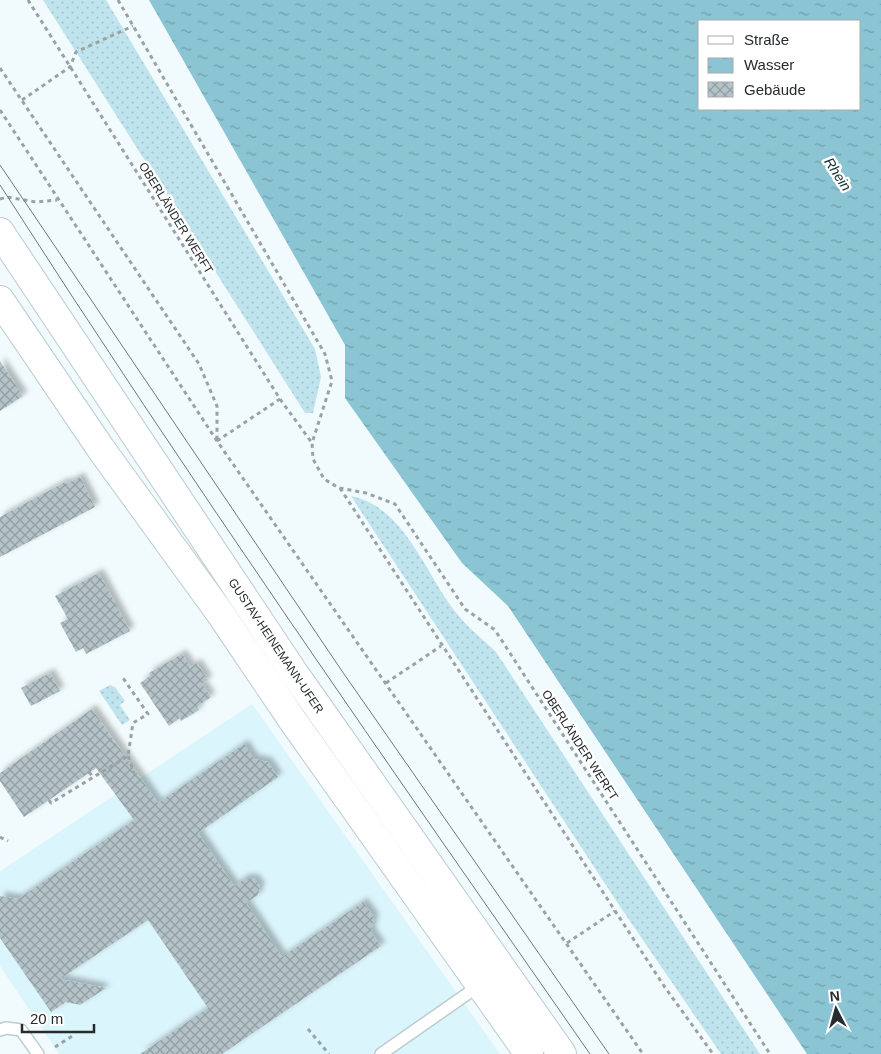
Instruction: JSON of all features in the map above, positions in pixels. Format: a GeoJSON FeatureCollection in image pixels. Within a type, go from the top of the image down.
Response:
{"type":"FeatureCollection","features":[{"type":"Feature","properties":{"kind":"main road","name":"GUSTAV-HEINEMANN-UFER"},"geometry":{"type":"LineString","coordinates":[[7,247],[294,673],[562,1054]]}},
{"type":"Feature","properties":{"kind":"main road"},"geometry":{"type":"LineString","coordinates":[[0,300],[101,449],[220,613],[265,681],[529,1054]]}},
{"type":"Feature","properties":{"kind":"lane"},"geometry":{"type":"LineString","coordinates":[[382,1054],[480,986]]}},
{"type":"Feature","properties":{"kind":"lane"},"geometry":{"type":"LineString","coordinates":[[0,1030],[6,1028],[21,1030],[42,1053]]}},
{"type":"Feature","properties":{"kind":"path","name":"OBERLÄNDER WERFT"},"geometry":{"type":"LineString","coordinates":[[28,0],[280,399],[312,443],[313,459],[324,479],[339,488],[366,493],[395,504],[465,609],[495,630],[770,1054]]}},
{"type":"Feature","properties":{"kind":"path"},"geometry":{"type":"LineString","coordinates":[[118,0],[325,354],[332,381],[312,443]]}},
{"type":"Feature","properties":{"kind":"path"},"geometry":{"type":"LineString","coordinates":[[22,100],[70,67],[76,52],[133,26]]}},
{"type":"Feature","properties":{"kind":"path"},"geometry":{"type":"LineString","coordinates":[[0,68],[199,364],[216,406],[217,441]]}},
{"type":"Feature","properties":{"kind":"path"},"geometry":{"type":"LineString","coordinates":[[0,110],[57,200],[217,441],[568,943],[643,1054]]}},
{"type":"Feature","properties":{"kind":"path"},"geometry":{"type":"LineString","coordinates":[[0,198],[7,197],[36,202],[57,200]]}},
{"type":"Feature","properties":{"kind":"path"},"geometry":{"type":"LineString","coordinates":[[217,441],[280,399]]}},
{"type":"Feature","properties":{"kind":"path","name":"OBERLÄNDER WERFT"},"geometry":{"type":"LineString","coordinates":[[339,488],[664,986],[713,1054]]}},
{"type":"Feature","properties":{"kind":"path"},"geometry":{"type":"LineString","coordinates":[[386,683],[441,646]]}},
{"type":"Feature","properties":{"kind":"path"},"geometry":{"type":"LineString","coordinates":[[123,678],[148,714],[133,723],[128,756],[134,773]]}},
{"type":"Feature","properties":{"kind":"path"},"geometry":{"type":"LineString","coordinates":[[49,800],[51,803],[128,756]]}},
{"type":"Feature","properties":{"kind":"path"},"geometry":{"type":"LineString","coordinates":[[89,772],[93,777]]}},
{"type":"Feature","properties":{"kind":"path"},"geometry":{"type":"LineString","coordinates":[[0,836],[8,841]]}},
{"type":"Feature","properties":{"kind":"path"},"geometry":{"type":"LineString","coordinates":[[568,943],[615,911]]}},
{"type":"Feature","properties":{"kind":"path"},"geometry":{"type":"LineString","coordinates":[[308,1029],[329,1054]]}},
{"type":"Feature","properties":{"kind":"path"},"geometry":{"type":"LineString","coordinates":[[42,1053],[74,1035]]}},
{"type":"Feature","properties":{"kind":"shaded area"},"geometry":{"type":"Polygon","coordinates":[[[43,0],[106,0],[315,349],[321,377],[313,413],[305,413],[43,0]]]}},
{"type":"Feature","properties":{"kind":"shaded area"},"geometry":{"type":"Polygon","coordinates":[[[351,496],[370,503],[401,528],[458,615],[496,652],[760,1054],[721,1054],[621,908],[351,496]]]}},
{"type":"Feature","properties":{"kind":"shaded area"},"geometry":{"type":"Polygon","coordinates":[[[110,685],[115,687],[125,701],[120,705],[130,720],[122,725],[99,691],[110,685]]]}},
{"type":"Feature","properties":{"kind":"shaded area"},"geometry":{"type":"Polygon","coordinates":[[[252,704],[500,1054],[59,1054],[0,966],[0,871],[252,704]]]}},
{"type":"Feature","properties":{"kind":"water","name":"Rhein"},"geometry":{"type":"Polygon","coordinates":[[[149,0],[881,0],[881,1054],[807,1054],[508,606],[462,563],[345,398],[345,345],[149,0]]]}},
{"type":"Feature","properties":{"kind":"building"},"geometry":{"type":"Polygon","coordinates":[[[0,361],[23,396],[0,411],[0,361]]]}},
{"type":"Feature","properties":{"kind":"building"},"geometry":{"type":"Polygon","coordinates":[[[80,477],[95,507],[0,557],[0,517],[65,482],[66,484],[80,477]]]}},
{"type":"Feature","properties":{"kind":"building"},"geometry":{"type":"Polygon","coordinates":[[[99,573],[130,631],[86,654],[83,648],[76,652],[60,623],[68,619],[55,596],[99,573]]]}},
{"type":"Feature","properties":{"kind":"building"},"geometry":{"type":"Polygon","coordinates":[[[182,654],[191,667],[197,663],[208,680],[202,684],[211,697],[197,707],[199,710],[181,721],[180,718],[169,726],[140,683],[150,676],[149,673],[182,654]]]}},
{"type":"Feature","properties":{"kind":"building"},"geometry":{"type":"Polygon","coordinates":[[[50,673],[60,691],[31,706],[21,688],[50,673]]]}},
{"type":"Feature","properties":{"kind":"building"},"geometry":{"type":"Polygon","coordinates":[[[92,709],[158,803],[244,744],[254,759],[268,762],[278,777],[198,833],[234,886],[246,878],[255,879],[260,886],[258,895],[246,903],[282,957],[363,902],[374,917],[371,932],[381,946],[222,1054],[140,1054],[208,1008],[148,920],[60,979],[106,988],[80,1005],[66,1002],[51,1012],[0,938],[0,896],[18,899],[134,820],[96,768],[24,817],[0,781],[0,773],[92,709]]]}},
{"type":"Feature","properties":{"kind":"tram line"},"geometry":{"type":"LineString","coordinates":[[0,165],[344,674],[609,1054]]}},
{"type":"Feature","properties":{"kind":"tram line"},"geometry":{"type":"LineString","coordinates":[[0,185],[217,514],[365,731],[590,1054]]}}]}
